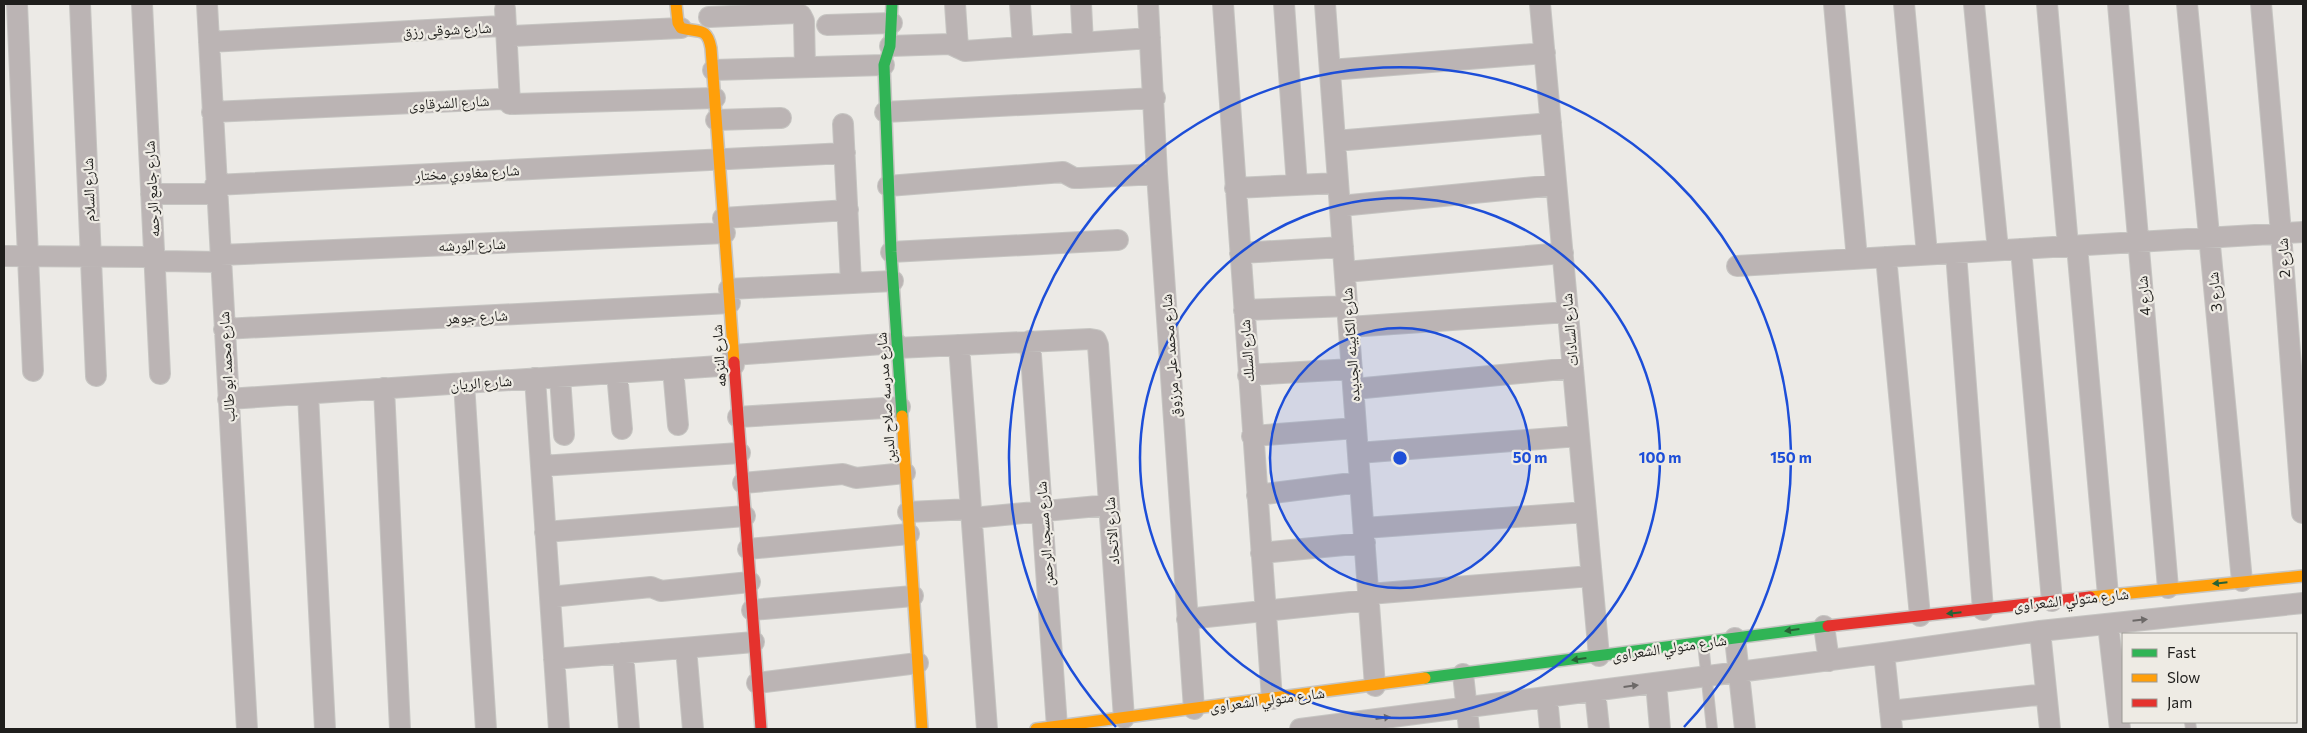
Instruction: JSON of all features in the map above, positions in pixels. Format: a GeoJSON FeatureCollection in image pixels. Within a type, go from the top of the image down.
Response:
{"type":"FeatureCollection","features":[{"type":"Feature","properties":{"kind":"street"},"geometry":{"type":"LineString","coordinates":[[17,4],[33,371]]}},
{"type":"Feature","properties":{"kind":"street","name":"شارع السلام"},"geometry":{"type":"LineString","coordinates":[[80,4],[96,376]]}},
{"type":"Feature","properties":{"kind":"street","name":"شارع جامع الرحمه"},"geometry":{"type":"LineString","coordinates":[[142,4],[160,374]]}},
{"type":"Feature","properties":{"kind":"street","name":"شارع محمد ابو طالب"},"geometry":{"type":"LineString","coordinates":[[207,4],[247,729]]}},
{"type":"Feature","properties":{"kind":"street"},"geometry":{"type":"LineString","coordinates":[[676,4],[678,23],[681,28],[708,18],[797,13],[801,15],[804,21],[805,67]]}},
{"type":"Feature","properties":{"kind":"street"},"geometry":{"type":"LineString","coordinates":[[955,4],[958,48]]}},
{"type":"Feature","properties":{"kind":"street"},"geometry":{"type":"LineString","coordinates":[[1020,4],[1023,47]]}},
{"type":"Feature","properties":{"kind":"street"},"geometry":{"type":"LineString","coordinates":[[1081,4],[1083,42]]}},
{"type":"Feature","properties":{"kind":"street","name":"شارع محمد على مرزوق"},"geometry":{"type":"LineString","coordinates":[[1148,4],[1155,98],[1157,174],[1194,709]]}},
{"type":"Feature","properties":{"kind":"street","name":"شارع السلك"},"geometry":{"type":"LineString","coordinates":[[1223,4],[1264,610],[1272,699]]}},
{"type":"Feature","properties":{"kind":"street"},"geometry":{"type":"LineString","coordinates":[[1284,4],[1297,185]]}},
{"type":"Feature","properties":{"kind":"street","name":"شارع الكابينه الجديده"},"geometry":{"type":"LineString","coordinates":[[1325,4],[1375,686]]}},
{"type":"Feature","properties":{"kind":"street","name":"شارع السادات"},"geometry":{"type":"LineString","coordinates":[[1540,4],[1598,656]]}},
{"type":"Feature","properties":{"kind":"street"},"geometry":{"type":"LineString","coordinates":[[1834,4],[1857,259]]}},
{"type":"Feature","properties":{"kind":"street"},"geometry":{"type":"LineString","coordinates":[[1904,4],[1927,254]]}},
{"type":"Feature","properties":{"kind":"street"},"geometry":{"type":"LineString","coordinates":[[1974,4],[1998,250]]}},
{"type":"Feature","properties":{"kind":"street"},"geometry":{"type":"LineString","coordinates":[[2047,4],[2108,595]]}},
{"type":"Feature","properties":{"kind":"street","name":"شارع 4"},"geometry":{"type":"LineString","coordinates":[[2118,4],[2168,588]]}},
{"type":"Feature","properties":{"kind":"street","name":"شارع 3"},"geometry":{"type":"LineString","coordinates":[[2187,4],[2242,581]]}},
{"type":"Feature","properties":{"kind":"street","name":"شارع 2"},"geometry":{"type":"LineString","coordinates":[[2261,4],[2282,233],[2302,513]]}},
{"type":"Feature","properties":{"kind":"street"},"geometry":{"type":"LineString","coordinates":[[505,9],[510,104]]}},
{"type":"Feature","properties":{"kind":"street"},"geometry":{"type":"LineString","coordinates":[[827,25],[892,14]]}},
{"type":"Feature","properties":{"kind":"street","name":"شارع مدرسه صلاح الدين"},"geometry":{"type":"LineString","coordinates":[[892,14],[890,46],[884,65],[888,186],[896,345],[922,729]]}},
{"type":"Feature","properties":{"kind":"street","name":"شارع النزهه"},"geometry":{"type":"LineString","coordinates":[[708,18],[760,729]]}},
{"type":"Feature","properties":{"kind":"street","name":"شارع شوقى رزق"},"geometry":{"type":"LineString","coordinates":[[208,42],[500,26],[506,34],[512,36],[681,28]]}},
{"type":"Feature","properties":{"kind":"street"},"geometry":{"type":"LineString","coordinates":[[890,46],[950,44],[965,51],[1150,38]]}},
{"type":"Feature","properties":{"kind":"street"},"geometry":{"type":"LineString","coordinates":[[1330,70],[1544,53]]}},
{"type":"Feature","properties":{"kind":"street"},"geometry":{"type":"LineString","coordinates":[[713,70],[884,65]]}},
{"type":"Feature","properties":{"kind":"street","name":"شارع الشرقاوى"},"geometry":{"type":"LineString","coordinates":[[212,112],[502,99],[510,104],[715,98]]}},
{"type":"Feature","properties":{"kind":"street"},"geometry":{"type":"LineString","coordinates":[[885,112],[1155,98]]}},
{"type":"Feature","properties":{"kind":"street"},"geometry":{"type":"LineString","coordinates":[[716,120],[781,118]]}},
{"type":"Feature","properties":{"kind":"street"},"geometry":{"type":"LineString","coordinates":[[1335,141],[1551,123]]}},
{"type":"Feature","properties":{"kind":"street"},"geometry":{"type":"LineString","coordinates":[[843,124],[852,283]]}},
{"type":"Feature","properties":{"kind":"street","name":"شارع مغاوري مختار"},"geometry":{"type":"LineString","coordinates":[[151,194],[845,153]]}},
{"type":"Feature","properties":{"kind":"street"},"geometry":{"type":"LineString","coordinates":[[888,186],[1063,172],[1074,178],[1157,174]]}},
{"type":"Feature","properties":{"kind":"street"},"geometry":{"type":"LineString","coordinates":[[1235,188],[1338,183]]}},
{"type":"Feature","properties":{"kind":"street"},"geometry":{"type":"LineString","coordinates":[[1340,206],[1556,185]]}},
{"type":"Feature","properties":{"kind":"street","name":"شارع الورشه"},"geometry":{"type":"LineString","coordinates":[[4,256],[155,259],[220,258],[724,225],[848,210]]}},
{"type":"Feature","properties":{"kind":"street"},"geometry":{"type":"LineString","coordinates":[[1737,266],[2303,232]]}},
{"type":"Feature","properties":{"kind":"street"},"geometry":{"type":"LineString","coordinates":[[891,252],[1118,240]]}},
{"type":"Feature","properties":{"kind":"street"},"geometry":{"type":"LineString","coordinates":[[1240,253],[1343,247]]}},
{"type":"Feature","properties":{"kind":"street"},"geometry":{"type":"LineString","coordinates":[[2021,249],[2052,601]]}},
{"type":"Feature","properties":{"kind":"street"},"geometry":{"type":"LineString","coordinates":[[1345,272],[1562,253]]}},
{"type":"Feature","properties":{"kind":"street"},"geometry":{"type":"LineString","coordinates":[[1956,253],[1983,610]]}},
{"type":"Feature","properties":{"kind":"street"},"geometry":{"type":"LineString","coordinates":[[1886,257],[1920,616]]}},
{"type":"Feature","properties":{"kind":"street","name":"شارع جوهر"},"geometry":{"type":"LineString","coordinates":[[224,329],[729,296],[852,283],[892,281]]}},
{"type":"Feature","properties":{"kind":"street"},"geometry":{"type":"LineString","coordinates":[[1244,310],[1348,306]]}},
{"type":"Feature","properties":{"kind":"street"},"geometry":{"type":"LineString","coordinates":[[1349,327],[1568,312]]}},
{"type":"Feature","properties":{"kind":"street","name":"شارع الاتحاد"},"geometry":{"type":"LineString","coordinates":[[1030,341],[1090,339],[1096,340],[1098,345],[1124,718]]}},
{"type":"Feature","properties":{"kind":"street"},"geometry":{"type":"LineString","coordinates":[[734,360],[896,345],[959,345],[1030,341]]}},
{"type":"Feature","properties":{"kind":"street","name":"شارع مسجد الرحمن"},"geometry":{"type":"LineString","coordinates":[[1030,341],[1057,726]]}},
{"type":"Feature","properties":{"kind":"street"},"geometry":{"type":"LineString","coordinates":[[959,345],[987,729]]}},
{"type":"Feature","properties":{"kind":"street","name":"شارع الريان"},"geometry":{"type":"LineString","coordinates":[[228,399],[673,369],[734,360]]}},
{"type":"Feature","properties":{"kind":"street"},"geometry":{"type":"LineString","coordinates":[[1354,389],[1573,368]]}},
{"type":"Feature","properties":{"kind":"street"},"geometry":{"type":"LineString","coordinates":[[673,369],[678,425]]}},
{"type":"Feature","properties":{"kind":"street"},"geometry":{"type":"LineString","coordinates":[[1248,375],[1352,369]]}},
{"type":"Feature","properties":{"kind":"street"},"geometry":{"type":"LineString","coordinates":[[617,373],[622,429]]}},
{"type":"Feature","properties":{"kind":"street"},"geometry":{"type":"LineString","coordinates":[[560,377],[564,435]]}},
{"type":"Feature","properties":{"kind":"street"},"geometry":{"type":"LineString","coordinates":[[535,378],[559,729]]}},
{"type":"Feature","properties":{"kind":"street"},"geometry":{"type":"LineString","coordinates":[[464,383],[486,729]]}},
{"type":"Feature","properties":{"kind":"street"},"geometry":{"type":"LineString","coordinates":[[384,388],[400,729]]}},
{"type":"Feature","properties":{"kind":"street"},"geometry":{"type":"LineString","coordinates":[[308,394],[325,729]]}},
{"type":"Feature","properties":{"kind":"street"},"geometry":{"type":"LineString","coordinates":[[738,417],[900,407]]}},
{"type":"Feature","properties":{"kind":"street"},"geometry":{"type":"LineString","coordinates":[[1252,436],[1356,428]]}},
{"type":"Feature","properties":{"kind":"street"},"geometry":{"type":"LineString","coordinates":[[1358,453],[1579,436]]}},
{"type":"Feature","properties":{"kind":"street"},"geometry":{"type":"LineString","coordinates":[[541,466],[740,454]]}},
{"type":"Feature","properties":{"kind":"street"},"geometry":{"type":"LineString","coordinates":[[743,483],[843,474],[856,478],[905,473]]}},
{"type":"Feature","properties":{"kind":"street"},"geometry":{"type":"LineString","coordinates":[[1256,496],[1360,482]]}},
{"type":"Feature","properties":{"kind":"street"},"geometry":{"type":"LineString","coordinates":[[908,512],[1042,511],[1109,505]]}},
{"type":"Feature","properties":{"kind":"street"},"geometry":{"type":"LineString","coordinates":[[1260,553],[1364,535],[1586,512]]}},
{"type":"Feature","properties":{"kind":"street"},"geometry":{"type":"LineString","coordinates":[[545,532],[745,516]]}},
{"type":"Feature","properties":{"kind":"street"},"geometry":{"type":"LineString","coordinates":[[748,550],[909,534]]}},
{"type":"Feature","properties":{"kind":"street"},"geometry":{"type":"LineString","coordinates":[[1187,619],[1369,597],[1591,576]]}},
{"type":"Feature","properties":{"kind":"street","name":"شارع متولي الشعراوى"},"geometry":{"type":"LineString","coordinates":[[1036,729],[1824,626],[1983,610],[2168,588],[2303,576]]}},
{"type":"Feature","properties":{"kind":"street"},"geometry":{"type":"LineString","coordinates":[[550,597],[651,587],[661,591],[750,582]]}},
{"type":"Feature","properties":{"kind":"street"},"geometry":{"type":"LineString","coordinates":[[752,610],[913,596]]}},
{"type":"Feature","properties":{"kind":"street"},"geometry":{"type":"LineString","coordinates":[[2080,598],[2083,626]]}},
{"type":"Feature","properties":{"kind":"street","name":"شارع متولي الشعراوى"},"geometry":{"type":"LineString","coordinates":[[1300,729],[1419,721],[1467,707],[1547,696],[1829,661],[2040,631],[2303,603]]}},
{"type":"Feature","properties":{"kind":"street"},"geometry":{"type":"LineString","coordinates":[[2108,624],[2120,729]]}},
{"type":"Feature","properties":{"kind":"street"},"geometry":{"type":"LineString","coordinates":[[1824,626],[1829,661]]}},
{"type":"Feature","properties":{"kind":"street"},"geometry":{"type":"LineString","coordinates":[[2040,631],[2050,729]]}},
{"type":"Feature","properties":{"kind":"street"},"geometry":{"type":"LineString","coordinates":[[1735,638],[1745,729]]}},
{"type":"Feature","properties":{"kind":"street"},"geometry":{"type":"LineString","coordinates":[[554,659],[754,642]]}},
{"type":"Feature","properties":{"kind":"street"},"geometry":{"type":"LineString","coordinates":[[686,648],[693,729]]}},
{"type":"Feature","properties":{"kind":"street"},"geometry":{"type":"LineString","coordinates":[[623,653],[628,729]]}},
{"type":"Feature","properties":{"kind":"street"},"geometry":{"type":"LineString","coordinates":[[1884,653],[1891,720],[2046,694]]}},
{"type":"Feature","properties":{"kind":"street"},"geometry":{"type":"LineString","coordinates":[[757,683],[918,663]]}},
{"type":"Feature","properties":{"kind":"street"},"geometry":{"type":"LineString","coordinates":[[1463,674],[1469,729]]}},
{"type":"Feature","properties":{"kind":"street"},"geometry":{"type":"LineString","coordinates":[[1656,683],[1660,729]]}},
{"type":"Feature","properties":{"kind":"street"},"geometry":{"type":"LineString","coordinates":[[1595,690],[1599,729]]}},
{"type":"Feature","properties":{"kind":"street"},"geometry":{"type":"LineString","coordinates":[[1547,696],[1550,729]]}},
{"type":"Feature","properties":{"kind":"lane"},"geometry":{"type":"LineString","coordinates":[[1703,642],[1712,729]]}},
{"type":"Feature","properties":{"kind":"traffic: fast"},"geometry":{"type":"LineString","coordinates":[[892,4],[890,46],[884,65],[891,252],[902,416]]}},
{"type":"Feature","properties":{"kind":"traffic: fast"},"geometry":{"type":"LineString","coordinates":[[1425,678],[1828,626]]}},
{"type":"Feature","properties":{"kind":"traffic: slow"},"geometry":{"type":"LineString","coordinates":[[676,4],[678,23],[681,28],[704,33],[711,48],[734,362]]}},
{"type":"Feature","properties":{"kind":"traffic: slow"},"geometry":{"type":"LineString","coordinates":[[902,416],[922,729]]}},
{"type":"Feature","properties":{"kind":"traffic: slow"},"geometry":{"type":"LineString","coordinates":[[2090,597],[2303,576]]}},
{"type":"Feature","properties":{"kind":"traffic: slow"},"geometry":{"type":"LineString","coordinates":[[1036,729],[1425,678]]}},
{"type":"Feature","properties":{"kind":"traffic: jam"},"geometry":{"type":"LineString","coordinates":[[734,362],[761,729]]}},
{"type":"Feature","properties":{"kind":"traffic: jam"},"geometry":{"type":"LineString","coordinates":[[1828,626],[2090,597]]}}]}
